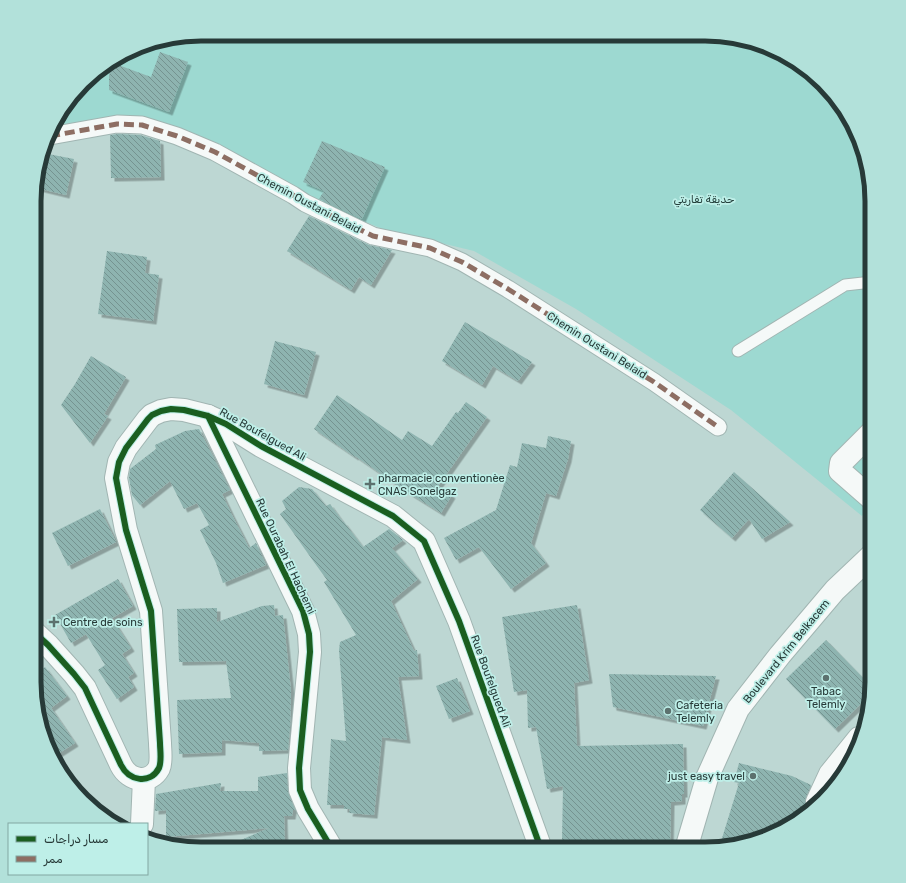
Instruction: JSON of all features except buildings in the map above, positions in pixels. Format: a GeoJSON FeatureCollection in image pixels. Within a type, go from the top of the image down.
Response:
{"type":"FeatureCollection","features":[{"type":"Feature","properties":{"kind":"street","name":"Chemin Oustani Belaid"},"geometry":{"type":"LineString","coordinates":[[55,135],[117,124],[142,125],[177,136],[215,152],[293,194],[305,203],[373,236],[430,248],[462,262],[508,289],[654,382],[718,427]]}},
{"type":"Feature","properties":{"kind":"street","name":"Rue Boufelgued Ali"},"geometry":{"type":"LineString","coordinates":[[144,779],[156,772],[160,764],[160,743],[151,611],[126,530],[116,478],[119,462],[126,448],[152,415],[171,409],[184,410],[208,416],[226,424],[261,446],[393,516],[424,541],[459,621],[538,842]]}},
{"type":"Feature","properties":{"kind":"street","name":"Rue Ourabah El Hachemi"},"geometry":{"type":"LineString","coordinates":[[208,416],[303,611],[309,634],[310,652],[299,768],[300,790],[308,809],[328,842]]}},
{"type":"Feature","properties":{"kind":"street"},"geometry":{"type":"LineString","coordinates":[[865,439],[841,463],[840,471],[865,493]]}},
{"type":"Feature","properties":{"kind":"street","name":"Boulevard Krim Belkacem"},"geometry":{"type":"LineString","coordinates":[[688,842],[707,778],[738,709],[780,655],[835,590],[865,563]]}},
{"type":"Feature","properties":{"kind":"street"},"geometry":{"type":"LineString","coordinates":[[41,638],[85,688],[126,773],[134,778],[144,779],[142,823]]}},
{"type":"Feature","properties":{"kind":"street"},"geometry":{"type":"LineString","coordinates":[[822,791],[830,774],[850,749]]}},
{"type":"Feature","properties":{"kind":"lane"},"geometry":{"type":"LineString","coordinates":[[738,351],[845,285],[865,283]]}},
{"type":"Feature","properties":{"kind":"green space","name":"حديقة تفاريتي"},"geometry":{"type":"Polygon","coordinates":[[[715,41],[746,46],[785,62],[818,88],[838,112],[853,140],[860,160],[864,180],[865,513],[862,516],[731,410],[576,309],[474,251],[383,229],[312,201],[181,130],[57,133],[62,121],[74,104],[88,88],[112,68],[140,53],[160,46],[180,42],[715,41]]]}},
{"type":"Feature","properties":{"kind":"marked path"},"geometry":{"type":"LineString","coordinates":[[55,135],[117,124],[142,125],[177,136],[215,152],[305,203],[373,236],[430,248],[462,262],[508,289],[654,382],[718,427]]}},
{"type":"Feature","properties":{"kind":"cycle path"},"geometry":{"type":"LineString","coordinates":[[41,639],[85,688],[121,765],[129,775],[140,779],[145,779],[155,773],[159,768],[161,756],[151,611],[126,530],[116,478],[119,462],[126,448],[152,415],[171,409],[184,410],[208,416],[226,424],[261,446],[393,516],[424,541],[459,621],[538,842]]}},
{"type":"Feature","properties":{"kind":"cycle path"},"geometry":{"type":"LineString","coordinates":[[208,416],[303,611],[309,634],[310,652],[299,768],[300,790],[308,809],[328,842]]}},
{"type":"Feature","properties":{"kind":"place","name":"pharmacie conventionèe CNAS Sonelgaz"},"geometry":{"type":"Point","coordinates":[370,484]}},
{"type":"Feature","properties":{"kind":"place","name":"Centre de soins"},"geometry":{"type":"Point","coordinates":[54,622]}},
{"type":"Feature","properties":{"kind":"place","name":"Tabac Telemly"},"geometry":{"type":"Point","coordinates":[826,678]}},
{"type":"Feature","properties":{"kind":"place","name":"Cafeteria Telemly"},"geometry":{"type":"Point","coordinates":[668,711]}},
{"type":"Feature","properties":{"kind":"place","name":"just easy travel"},"geometry":{"type":"Point","coordinates":[753,776]}}]}
